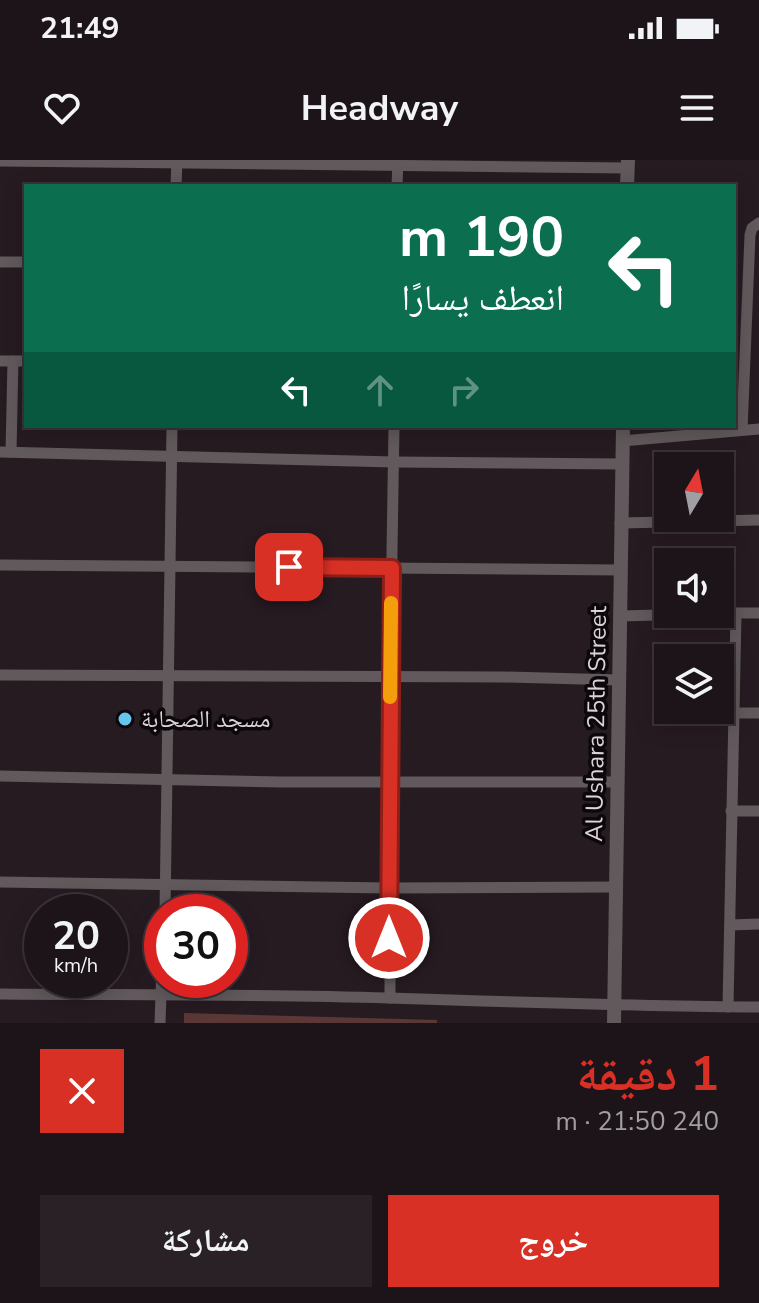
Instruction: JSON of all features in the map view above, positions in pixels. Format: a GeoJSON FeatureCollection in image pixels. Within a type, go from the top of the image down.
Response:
{"type":"FeatureCollection","features":[{"type":"Feature","properties":{"kind":"street"},"geometry":{"type":"LineString","coordinates":[[0,161],[628,164],[627,184]]}},
{"type":"Feature","properties":{"kind":"street"},"geometry":{"type":"LineString","coordinates":[[176,184],[177,161]]}},
{"type":"Feature","properties":{"kind":"street"},"geometry":{"type":"LineString","coordinates":[[397,184],[398,163]]}},
{"type":"Feature","properties":{"kind":"street"},"geometry":{"type":"LineString","coordinates":[[742,430],[750,235],[752,228],[759,223]]}},
{"type":"Feature","properties":{"kind":"street"},"geometry":{"type":"LineString","coordinates":[[0,262],[24,262]]}},
{"type":"Feature","properties":{"kind":"street"},"geometry":{"type":"LineString","coordinates":[[0,361],[20,361],[6,452],[394,462],[622,464]]}},
{"type":"Feature","properties":{"kind":"street"},"geometry":{"type":"LineString","coordinates":[[166,894],[172,428]]}},
{"type":"Feature","properties":{"kind":"street"},"geometry":{"type":"LineString","coordinates":[[390,998],[389,783],[394,428]]}},
{"type":"Feature","properties":{"kind":"street"},"geometry":{"type":"LineString","coordinates":[[622,433],[759,429]]}},
{"type":"Feature","properties":{"kind":"street","name":"Al Ushara 25th Street"},"geometry":{"type":"LineString","coordinates":[[614,1023],[622,433]]}},
{"type":"Feature","properties":{"kind":"street"},"geometry":{"type":"LineString","coordinates":[[620,523],[759,520]]}},
{"type":"Feature","properties":{"kind":"street"},"geometry":{"type":"LineString","coordinates":[[0,565],[620,570]]}},
{"type":"Feature","properties":{"kind":"street"},"geometry":{"type":"LineString","coordinates":[[759,613],[736,613],[734,713],[759,713]]}},
{"type":"Feature","properties":{"kind":"street"},"geometry":{"type":"LineString","coordinates":[[620,616],[654,615]]}},
{"type":"Feature","properties":{"kind":"street"},"geometry":{"type":"LineString","coordinates":[[0,675],[619,680]]}},
{"type":"Feature","properties":{"kind":"street"},"geometry":{"type":"LineString","coordinates":[[728,1007],[734,724]]}},
{"type":"Feature","properties":{"kind":"street"},"geometry":{"type":"LineString","coordinates":[[0,776],[389,783],[617,782]]}},
{"type":"Feature","properties":{"kind":"street"},"geometry":{"type":"LineString","coordinates":[[731,811],[759,811]]}},
{"type":"Feature","properties":{"kind":"street"},"geometry":{"type":"LineString","coordinates":[[0,882],[389,888],[615,887]]}},
{"type":"Feature","properties":{"kind":"street"},"geometry":{"type":"LineString","coordinates":[[730,925],[759,924]]}},
{"type":"Feature","properties":{"kind":"street"},"geometry":{"type":"LineString","coordinates":[[0,994],[144,993]]}},
{"type":"Feature","properties":{"kind":"street"},"geometry":{"type":"LineString","coordinates":[[248,995],[614,1006],[759,1007]]}},
{"type":"Feature","properties":{"kind":"street"},"geometry":{"type":"LineString","coordinates":[[160,1023],[161,998]]}},
{"type":"Feature","properties":{"kind":"shaded area"},"geometry":{"type":"Polygon","coordinates":[[[184,1013],[437,1020],[437,1023],[184,1023],[184,1013]]]}},
{"type":"Feature","properties":{"kind":"slow traffic"},"geometry":{"type":"LineString","coordinates":[[390,697],[391,603]]}},
{"type":"Feature","properties":{"kind":"place","name":"مسجد الصحابة"},"geometry":{"type":"Point","coordinates":[125,719]}},
{"type":"Feature","properties":{"kind":"route"},"geometry":{"type":"LineString","coordinates":[[289,567],[392,568],[389,938]]}}]}
